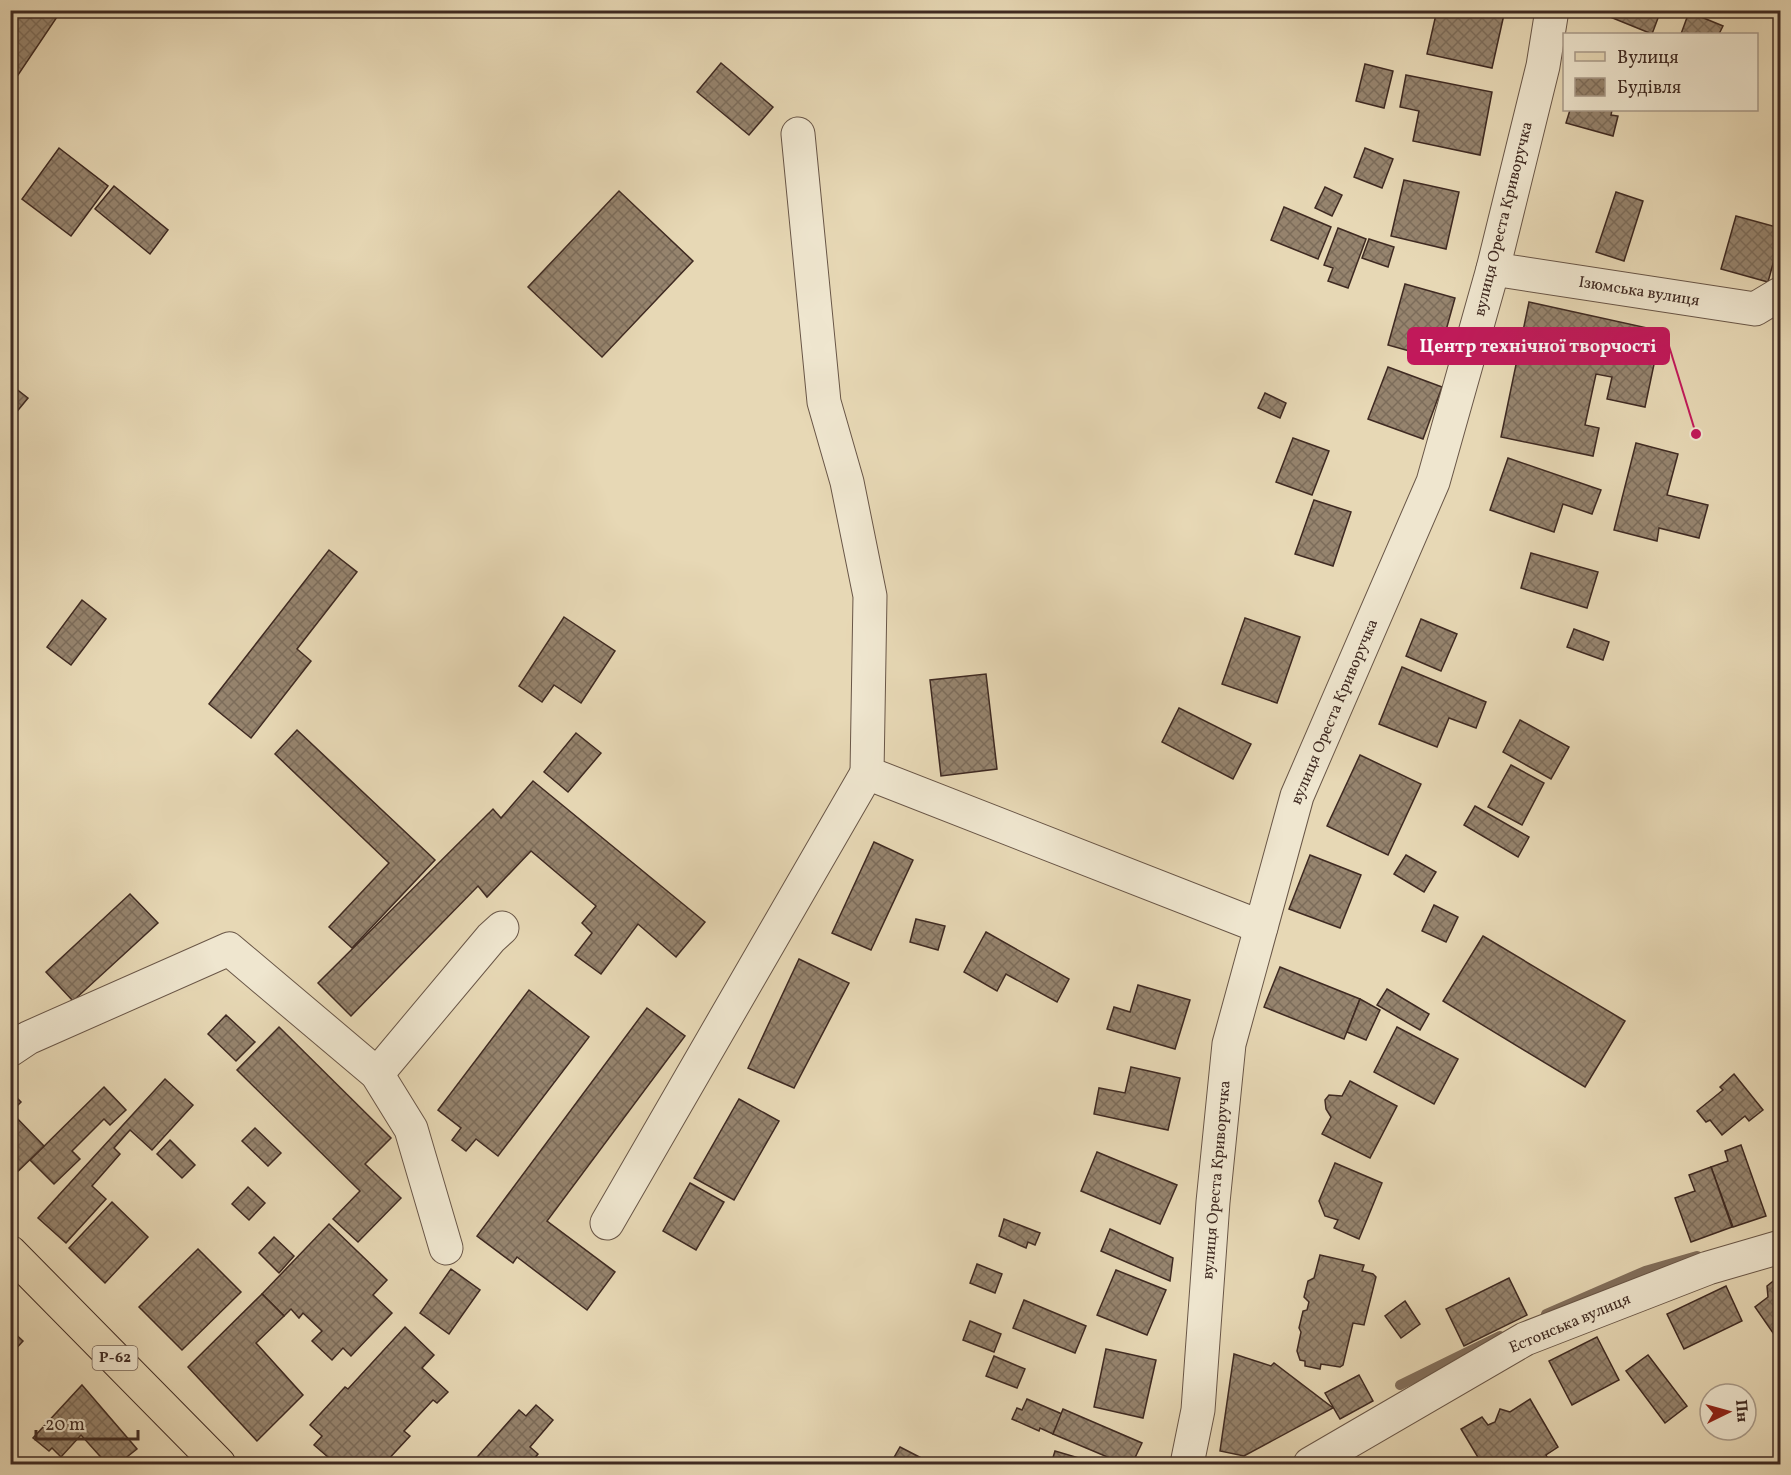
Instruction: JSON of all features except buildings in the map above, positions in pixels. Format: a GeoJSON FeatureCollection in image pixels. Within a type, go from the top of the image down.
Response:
{"type":"FeatureCollection","features":[{"type":"Feature","properties":{"kind":"main road","name":"Р-62"},"geometry":{"type":"LineString","coordinates":[[10,1252],[208,1460]]}},
{"type":"Feature","properties":{"kind":"street","name":"вулиця Ореста Криворучка"},"geometry":{"type":"LineString","coordinates":[[1187,1464],[1198,1410],[1213,1202],[1229,1044],[1297,796],[1433,482],[1493,269],[1543,66],[1552,10]]}},
{"type":"Feature","properties":{"kind":"street"},"geometry":{"type":"LineString","coordinates":[[607,1223],[867,773],[870,596],[847,482],[824,402],[798,134]]}},
{"type":"Feature","properties":{"kind":"street","name":"Ізюмська вулиця"},"geometry":{"type":"LineString","coordinates":[[1493,269],[1755,309],[1780,294]]}},
{"type":"Feature","properties":{"kind":"street"},"geometry":{"type":"LineString","coordinates":[[867,773],[1262,927]]}},
{"type":"Feature","properties":{"kind":"street"},"geometry":{"type":"LineString","coordinates":[[377,1074],[491,938],[502,928]]}},
{"type":"Feature","properties":{"kind":"street"},"geometry":{"type":"LineString","coordinates":[[10,1050],[28,1038],[229,949],[377,1074],[411,1129],[446,1248]]}},
{"type":"Feature","properties":{"kind":"street","name":"Естонська вулиця"},"geometry":{"type":"LineString","coordinates":[[1310,1464],[1525,1339],[1708,1268],[1780,1247]]}},
{"type":"Feature","properties":{"kind":"waterway"},"geometry":{"type":"LineString","coordinates":[[1546,1314],[1645,1271],[1697,1256]]}},
{"type":"Feature","properties":{"kind":"waterway"},"geometry":{"type":"LineString","coordinates":[[1400,1385],[1500,1336]]}},
{"type":"Feature","properties":{"kind":"place","name":"Центр технічної творчості"},"geometry":{"type":"Point","coordinates":[1696,434]}}]}
